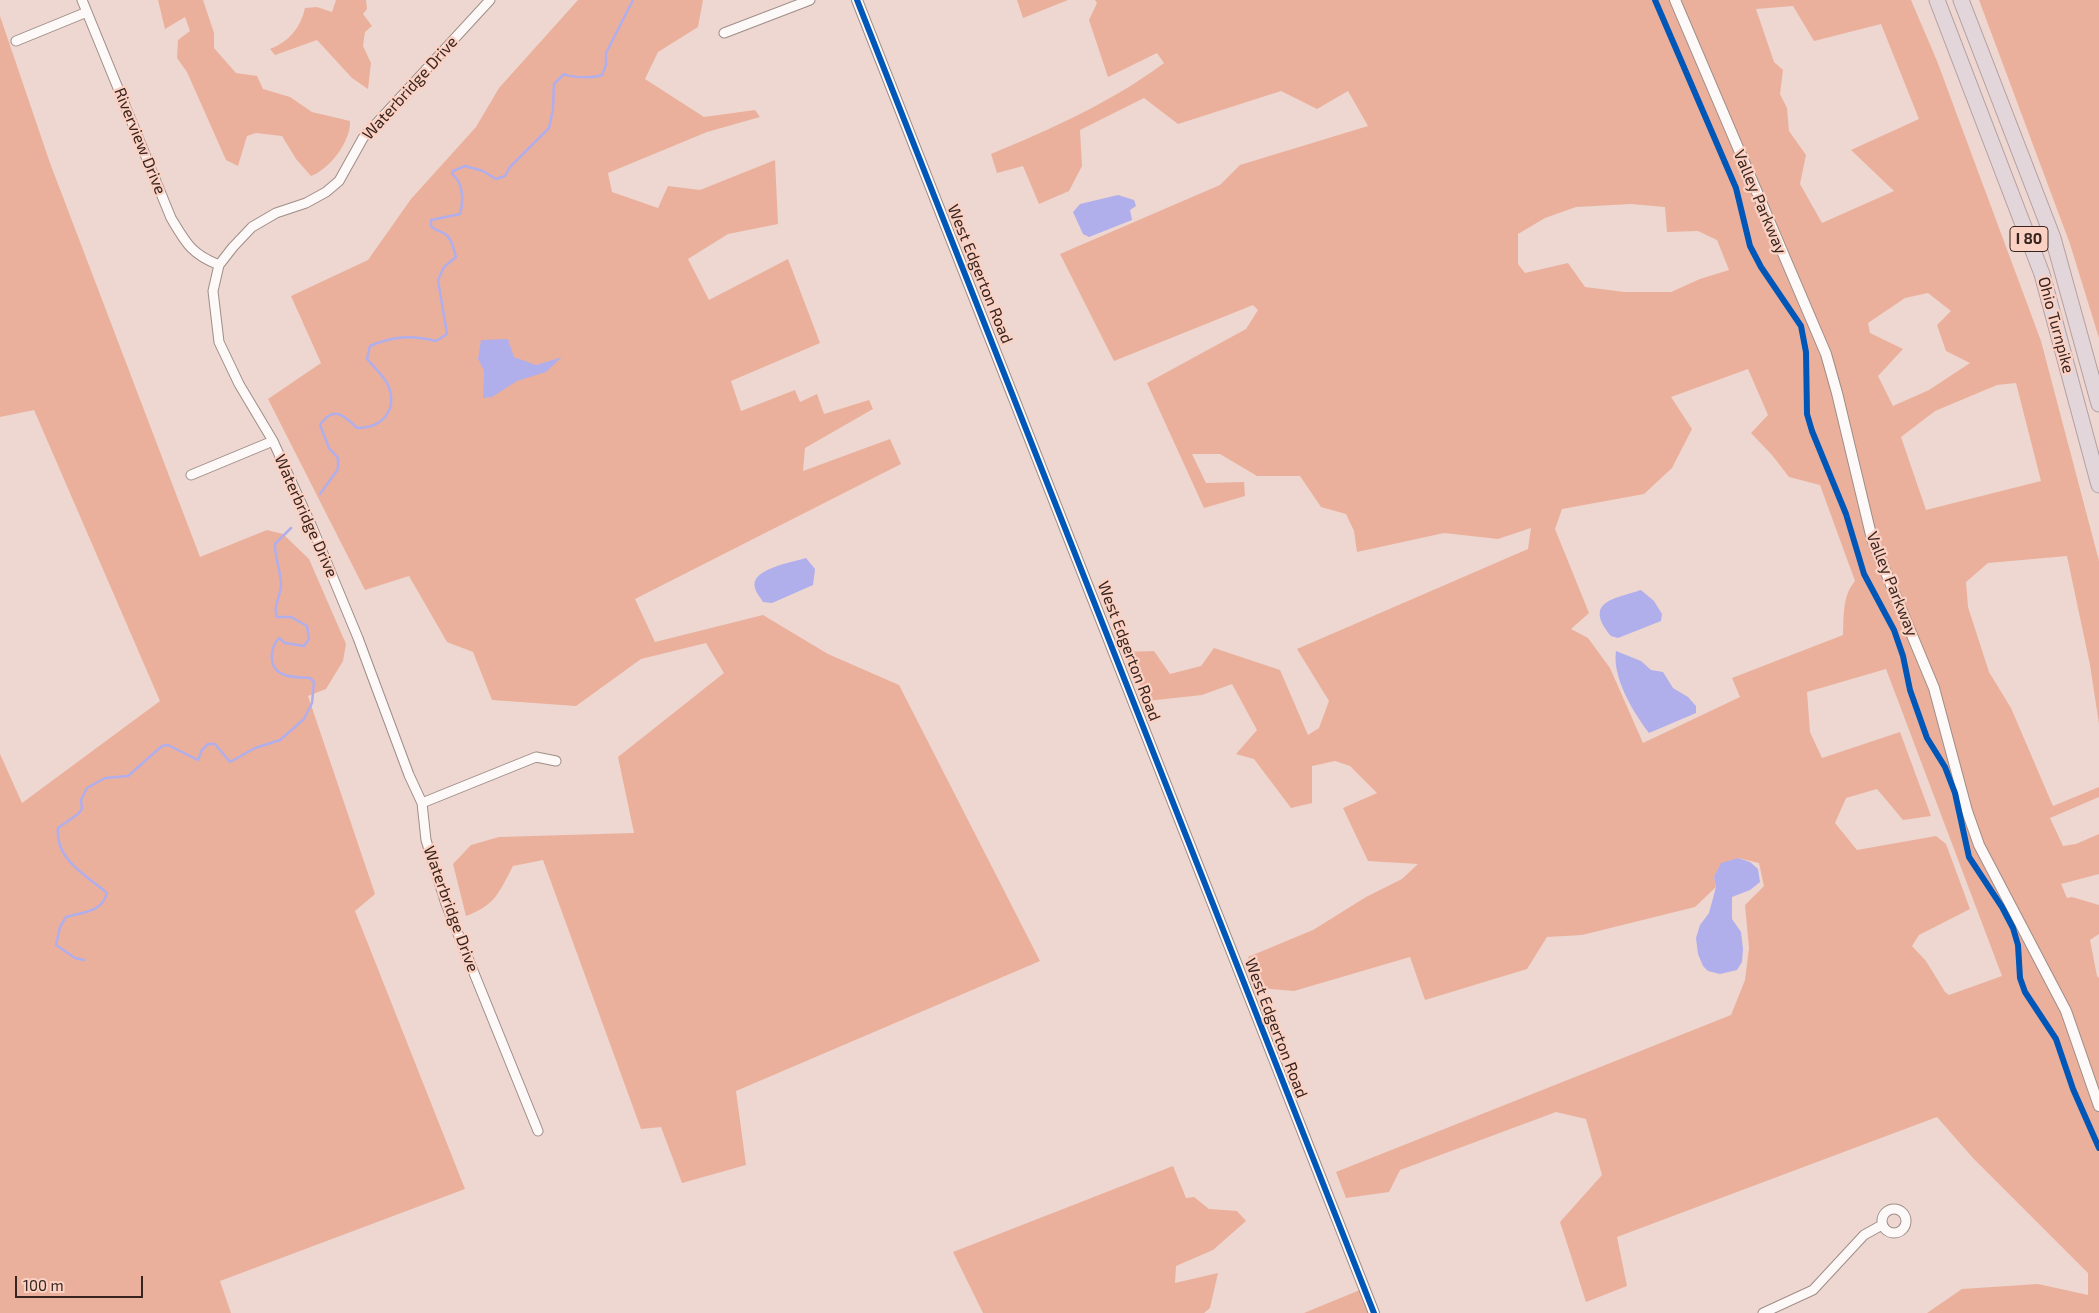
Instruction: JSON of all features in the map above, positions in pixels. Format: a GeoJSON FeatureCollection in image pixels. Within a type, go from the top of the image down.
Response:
{"type":"FeatureCollection","features":[{"type":"Feature","properties":{"kind":"highway","name":"Ohio Turnpike"},"geometry":{"type":"LineString","coordinates":[[1937,0],[2042,274],[2099,485]]}},
{"type":"Feature","properties":{"kind":"highway","name":"Ohio Turnpike"},"geometry":{"type":"LineString","coordinates":[[1961,0],[2053,238],[2099,404]]}},
{"type":"Feature","properties":{"kind":"street","name":"Riverview Drive"},"geometry":{"type":"LineString","coordinates":[[82,0],[171,218],[182,237],[199,257],[219,265]]}},
{"type":"Feature","properties":{"kind":"street","name":"Waterbridge Drive"},"geometry":{"type":"LineString","coordinates":[[490,0],[363,138],[338,181],[326,192],[313,199],[276,213],[252,227],[219,265],[213,291],[220,342],[239,384],[273,441],[312,526],[358,638],[409,775],[422,803],[426,840],[446,904],[538,1131]]}},
{"type":"Feature","properties":{"kind":"street"},"geometry":{"type":"LineString","coordinates":[[724,33],[810,0]]}},
{"type":"Feature","properties":{"kind":"street","name":"West Edgerton Road"},"geometry":{"type":"LineString","coordinates":[[857,0],[1374,1313]]}},
{"type":"Feature","properties":{"kind":"street","name":"Valley Parkway"},"geometry":{"type":"LineString","coordinates":[[1675,0],[1826,354],[1872,539],[1934,688],[1967,811],[1979,845],[2066,1011],[2099,1106]]}},
{"type":"Feature","properties":{"kind":"street"},"geometry":{"type":"LineString","coordinates":[[16,41],[87,12]]}},
{"type":"Feature","properties":{"kind":"street"},"geometry":{"type":"LineString","coordinates":[[191,475],[273,441]]}},
{"type":"Feature","properties":{"kind":"street"},"geometry":{"type":"LineString","coordinates":[[422,803],[536,758],[556,761]]}},
{"type":"Feature","properties":{"kind":"street"},"geometry":{"type":"LineString","coordinates":[[1763,1313],[1813,1290],[1864,1235],[1882,1225]]}},
{"type":"Feature","properties":{"kind":"shaded area"},"geometry":{"type":"Polygon","coordinates":[[[158,0],[203,0],[214,33],[214,48],[236,73],[257,76],[263,89],[290,97],[312,112],[350,121],[347,137],[332,161],[311,176],[296,159],[282,136],[256,133],[247,136],[238,166],[226,160],[187,72],[177,58],[178,40],[190,31],[185,17],[165,29],[158,0]]]}},
{"type":"Feature","properties":{"kind":"shaded area"},"geometry":{"type":"Polygon","coordinates":[[[336,0],[366,0],[367,9],[363,14],[372,26],[365,32],[363,46],[371,63],[368,89],[352,78],[317,40],[275,55],[270,49],[283,42],[293,33],[301,21],[305,8],[317,7],[332,12],[336,0]]]}},
{"type":"Feature","properties":{"kind":"shaded area"},"geometry":{"type":"Polygon","coordinates":[[[578,0],[703,0],[698,27],[658,52],[645,79],[704,117],[755,110],[760,117],[707,132],[608,173],[612,192],[658,208],[668,186],[700,190],[775,160],[778,224],[728,234],[688,259],[709,300],[788,259],[820,343],[731,381],[741,411],[795,390],[800,402],[817,394],[824,414],[869,400],[873,409],[805,448],[803,471],[890,439],[901,464],[635,599],[655,642],[763,615],[828,654],[899,685],[1040,961],[736,1091],[746,1165],[682,1183],[661,1127],[641,1129],[543,860],[513,866],[496,897],[484,907],[466,916],[453,864],[471,845],[499,837],[634,833],[618,757],[724,673],[706,643],[641,659],[576,706],[492,700],[473,652],[447,642],[409,576],[365,590],[268,399],[321,363],[291,296],[368,260],[411,199],[476,127],[499,88],[578,0]]]}},
{"type":"Feature","properties":{"kind":"shaded area"},"geometry":{"type":"Polygon","coordinates":[[[1017,0],[1068,0],[1023,18],[1017,0]]]}},
{"type":"Feature","properties":{"kind":"shaded area"},"geometry":{"type":"Polygon","coordinates":[[[1095,0],[1911,0],[1937,61],[2041,341],[2099,561],[2099,724],[2090,665],[2067,556],[1988,563],[1966,582],[1968,607],[1989,672],[2011,708],[2053,806],[2099,787],[2099,797],[2050,818],[2063,846],[2076,844],[2099,834],[2099,874],[2061,884],[2067,898],[2072,897],[2099,905],[2099,934],[2090,940],[2099,978],[2099,1313],[1927,1313],[1962,1289],[2038,1284],[2088,1295],[2088,1273],[1973,1158],[1937,1117],[1617,1237],[1627,1286],[1586,1302],[1560,1222],[1602,1175],[1586,1119],[1556,1112],[1400,1170],[1389,1192],[1346,1198],[1336,1172],[1731,1015],[1745,980],[1749,948],[1745,905],[1764,886],[1759,863],[1738,858],[1714,877],[1716,887],[1695,907],[1582,935],[1547,937],[1527,969],[1425,1000],[1410,957],[1294,991],[1259,988],[1248,957],[1313,930],[1366,897],[1402,879],[1418,864],[1368,861],[1343,808],[1377,793],[1350,766],[1335,761],[1312,766],[1312,803],[1291,808],[1254,759],[1236,754],[1257,730],[1232,684],[1202,695],[1147,701],[1124,652],[1154,651],[1170,674],[1201,666],[1214,648],[1280,670],[1308,735],[1319,728],[1329,701],[1297,649],[1528,549],[1531,528],[1498,539],[1444,533],[1357,552],[1354,531],[1346,514],[1321,507],[1300,476],[1257,476],[1220,454],[1192,454],[1206,483],[1244,482],[1245,496],[1204,508],[1147,383],[1246,329],[1258,310],[1253,305],[1114,361],[1060,254],[1220,185],[1240,165],[1368,126],[1348,91],[1317,109],[1281,91],[1178,124],[1144,98],[1080,130],[1082,166],[1069,191],[1039,204],[1023,166],[997,173],[991,154],[1080,114],[1123,90],[1164,63],[1157,53],[1108,77],[1089,20],[1097,3],[1095,0]],[[1793,6],[1756,9],[1774,62],[1783,70],[1780,94],[1787,108],[1789,131],[1806,155],[1800,184],[1822,223],[1894,191],[1851,150],[1919,119],[1881,24],[1814,41],[1793,6]],[[1631,204],[1576,207],[1545,218],[1518,234],[1518,264],[1525,273],[1568,263],[1585,287],[1624,292],[1671,292],[1700,279],[1729,270],[1717,240],[1698,231],[1667,232],[1665,207],[1631,204]],[[1928,293],[1905,298],[1868,323],[1870,333],[1903,349],[1878,376],[1893,406],[1929,390],[1970,363],[1946,351],[1937,325],[1951,311],[1928,293]],[[1748,369],[1671,397],[1692,429],[1672,468],[1644,494],[1562,509],[1555,529],[1589,613],[1571,629],[1588,638],[1610,668],[1643,743],[1740,697],[1732,678],[1843,635],[1846,600],[1855,581],[1820,485],[1789,477],[1772,455],[1751,433],[1768,415],[1748,369]],[[2016,383],[1997,385],[1935,411],[1901,437],[1926,510],[2041,481],[2016,383]],[[1886,669],[1807,692],[1810,732],[1822,758],[1900,732],[1931,816],[1903,820],[1877,789],[1846,798],[1835,823],[1857,850],[1936,836],[1946,844],[1970,909],[1919,935],[1912,946],[1926,961],[1945,992],[1949,995],[2002,976],[1886,669]]]}},
{"type":"Feature","properties":{"kind":"shaded area"},"geometry":{"type":"Polygon","coordinates":[[[1979,0],[2099,0],[2099,338],[2070,244],[1979,0]]]}},
{"type":"Feature","properties":{"kind":"shaded area"},"geometry":{"type":"Polygon","coordinates":[[[0,16],[50,163],[200,557],[267,530],[283,534],[309,559],[346,644],[343,661],[326,689],[308,696],[375,894],[355,911],[465,1189],[220,1281],[231,1313],[0,1313],[0,754],[22,803],[160,701],[34,410],[0,417],[0,16]]]}},
{"type":"Feature","properties":{"kind":"shaded area"},"geometry":{"type":"Polygon","coordinates":[[[1173,1166],[1186,1198],[1194,1197],[1209,1209],[1237,1211],[1246,1221],[1213,1250],[1176,1266],[1175,1283],[1218,1273],[1210,1308],[1204,1313],[983,1313],[953,1252],[1173,1166]]]}},
{"type":"Feature","properties":{"kind":"shaded area"},"geometry":{"type":"Polygon","coordinates":[[[1360,1290],[1369,1313],[1304,1313],[1360,1290]]]}},
{"type":"Feature","properties":{"kind":"water"},"geometry":{"type":"Polygon","coordinates":[[[1118,195],[1134,200],[1136,206],[1130,210],[1132,220],[1089,237],[1083,234],[1073,212],[1080,204],[1118,195]]]}},
{"type":"Feature","properties":{"kind":"water"},"geometry":{"type":"Polygon","coordinates":[[[508,339],[514,357],[536,365],[562,357],[546,372],[517,381],[492,397],[483,398],[484,371],[478,359],[481,340],[508,339]]]}},
{"type":"Feature","properties":{"kind":"water"},"geometry":{"type":"Polygon","coordinates":[[[806,558],[815,569],[813,585],[772,603],[763,602],[755,588],[755,581],[759,576],[773,567],[806,558]]]}},
{"type":"Feature","properties":{"kind":"water"},"geometry":{"type":"Polygon","coordinates":[[[1641,590],[1654,601],[1662,614],[1661,621],[1618,638],[1611,636],[1603,625],[1600,616],[1601,609],[1612,600],[1641,590]]]}},
{"type":"Feature","properties":{"kind":"water"},"geometry":{"type":"Polygon","coordinates":[[[1616,651],[1641,661],[1651,670],[1663,672],[1673,688],[1688,697],[1696,706],[1696,713],[1649,733],[1630,705],[1620,683],[1617,672],[1616,651]]]}},
{"type":"Feature","properties":{"kind":"water"},"geometry":{"type":"Polygon","coordinates":[[[1738,858],[1750,862],[1758,869],[1760,882],[1750,890],[1732,897],[1732,919],[1741,932],[1742,962],[1737,970],[1720,974],[1708,971],[1703,966],[1698,954],[1696,938],[1700,925],[1709,913],[1716,887],[1714,877],[1721,863],[1738,858]]]}},
{"type":"Feature","properties":{"kind":"waterway"},"geometry":{"type":"LineString","coordinates":[[320,494],[338,469],[338,458],[329,448],[320,425],[329,415],[338,414],[348,419],[357,428],[366,427],[380,421],[389,411],[391,404],[389,387],[367,359],[370,346],[394,338],[418,338],[436,341],[447,334],[438,280],[444,267],[456,257],[449,238],[433,228],[431,220],[460,214],[462,192],[456,177],[452,174],[453,171],[465,166],[483,171],[496,179],[505,176],[510,167],[549,128],[553,110],[554,84],[564,74],[583,77],[602,75],[606,65],[606,53],[633,0]]}},
{"type":"Feature","properties":{"kind":"waterway"},"geometry":{"type":"LineString","coordinates":[[84,960],[75,958],[56,945],[60,927],[66,917],[96,908],[104,900],[107,893],[81,873],[67,858],[61,849],[58,839],[58,828],[82,809],[81,800],[87,788],[105,778],[128,776],[162,746],[168,745],[198,760],[202,750],[208,744],[215,744],[230,762],[255,748],[280,740],[304,719],[312,703],[314,682],[310,678],[291,677],[279,672],[275,669],[272,659],[273,648],[279,638],[285,643],[304,646],[309,639],[307,626],[291,617],[277,617],[276,613],[281,586],[275,544],[291,528]]}},
{"type":"Feature","properties":{"kind":"cycle path"},"geometry":{"type":"LineString","coordinates":[[857,0],[1374,1313]]}},
{"type":"Feature","properties":{"kind":"cycle path"},"geometry":{"type":"LineString","coordinates":[[1655,0],[1736,188],[1750,246],[1761,267],[1801,326],[1806,352],[1807,414],[1812,431],[1846,514],[1864,574],[1894,630],[1903,656],[1910,690],[1927,738],[1945,767],[1955,793],[1969,857],[2002,907],[2013,928],[2018,945],[2020,978],[2025,992],[2056,1039],[2073,1089],[2099,1148]]}}]}
